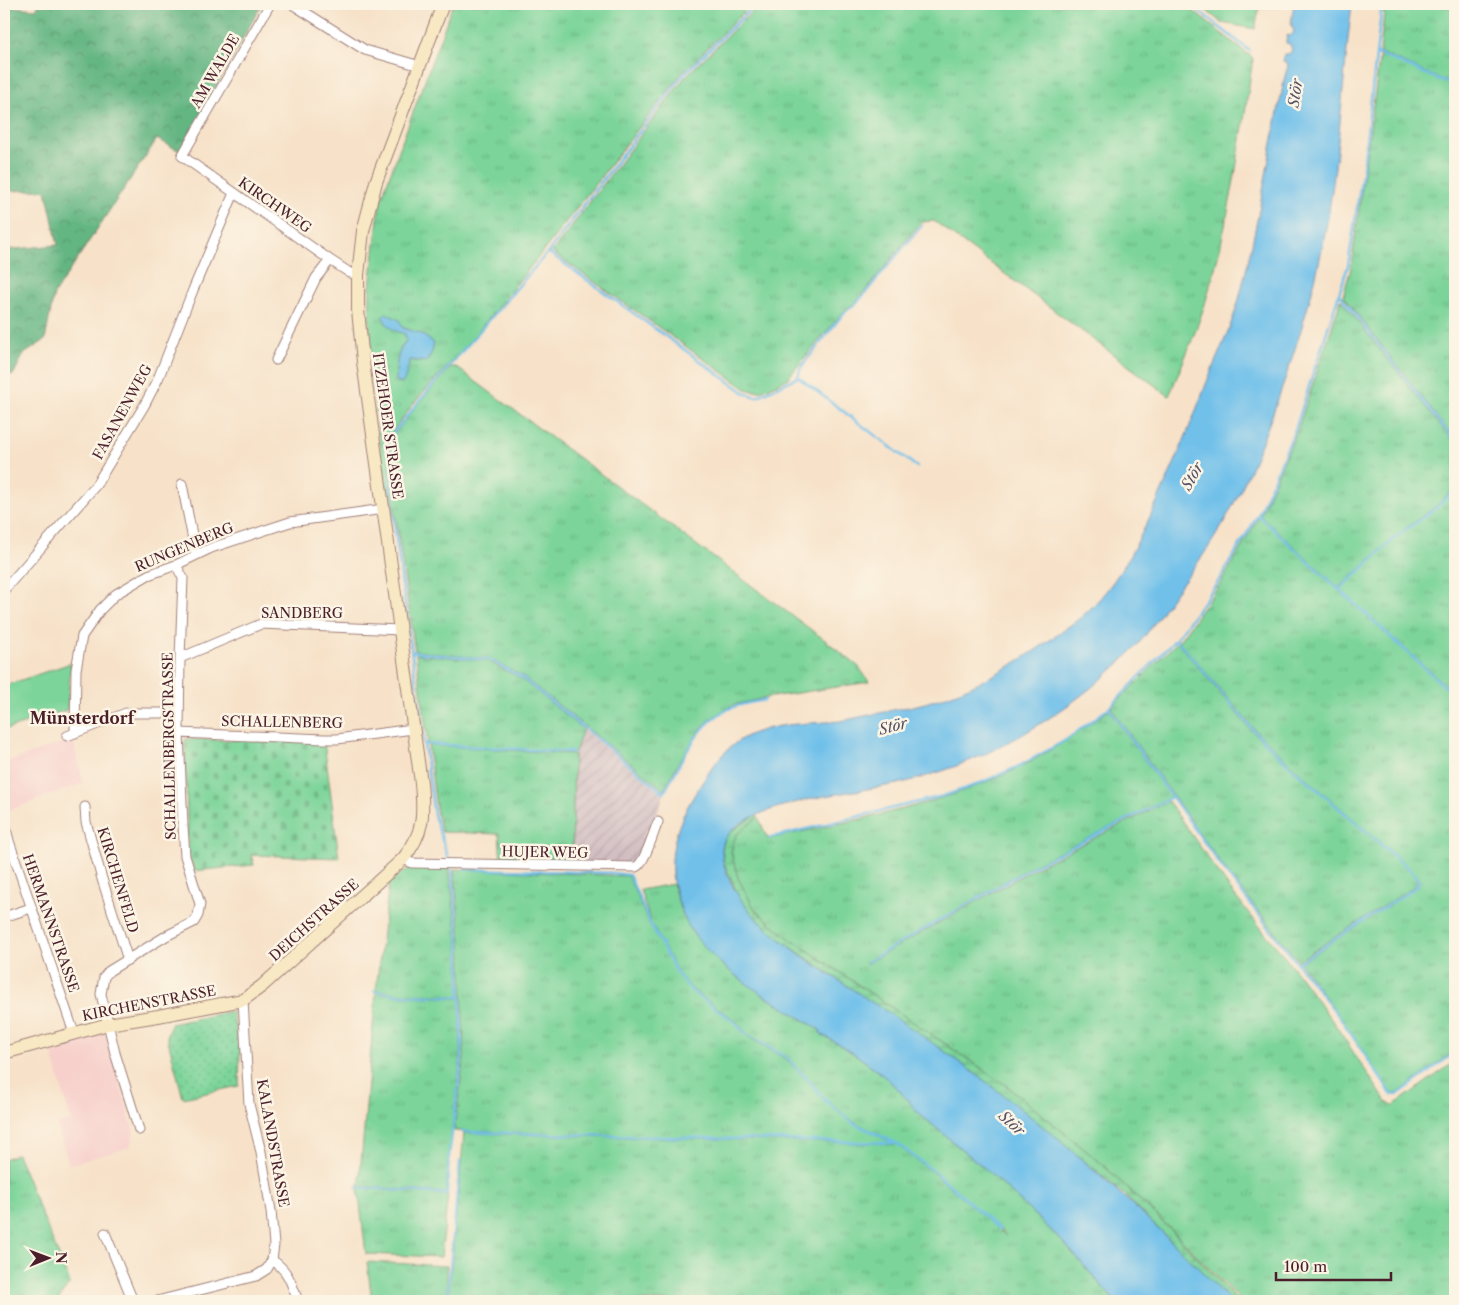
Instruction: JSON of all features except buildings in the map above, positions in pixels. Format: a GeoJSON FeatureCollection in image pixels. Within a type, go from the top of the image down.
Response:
{"type":"FeatureCollection","features":[{"type":"Feature","properties":{"kind":"street","name":"AM WALDE"},"geometry":{"type":"LineString","coordinates":[[184,153],[270,4]]}},
{"type":"Feature","properties":{"kind":"street"},"geometry":{"type":"LineString","coordinates":[[292,4],[366,50],[420,66]]}},
{"type":"Feature","properties":{"kind":"street","name":"ITZEHOER STRASSE"},"geometry":{"type":"LineString","coordinates":[[403,859],[412,849],[419,835],[423,803],[363,362],[358,310],[358,276],[363,231],[376,182],[443,4]]}},
{"type":"Feature","properties":{"kind":"street","name":"KIRCHWEG"},"geometry":{"type":"LineString","coordinates":[[184,153],[182,156],[234,194],[330,260],[358,276]]}},
{"type":"Feature","properties":{"kind":"street","name":"FASANENWEG"},"geometry":{"type":"LineString","coordinates":[[4,590],[96,485],[144,406],[158,379],[192,290],[234,194]]}},
{"type":"Feature","properties":{"kind":"street"},"geometry":{"type":"LineString","coordinates":[[276,360],[316,278],[330,260]]}},
{"type":"Feature","properties":{"kind":"street"},"geometry":{"type":"LineString","coordinates":[[182,484],[196,555]]}},
{"type":"Feature","properties":{"kind":"street","name":"RUNGENBERG"},"geometry":{"type":"LineString","coordinates":[[179,713],[126,713],[71,734],[76,670],[82,636],[100,610],[116,594],[148,575],[176,565],[210,548],[290,522],[384,509]]}},
{"type":"Feature","properties":{"kind":"street","name":"SCHALLENBERGSTRASSE"},"geometry":{"type":"LineString","coordinates":[[108,1024],[101,994],[102,981],[109,971],[166,936],[194,922],[200,904],[185,856],[179,733],[183,578],[176,565]]}},
{"type":"Feature","properties":{"kind":"street","name":"SANDBERG"},"geometry":{"type":"LineString","coordinates":[[180,658],[261,624],[400,630]]}},
{"type":"Feature","properties":{"kind":"street","name":"SCHALLENBERG"},"geometry":{"type":"LineString","coordinates":[[179,733],[330,739],[413,729]]}},
{"type":"Feature","properties":{"kind":"street","name":"KIRCHENFELD"},"geometry":{"type":"LineString","coordinates":[[86,807],[86,822],[128,960]]}},
{"type":"Feature","properties":{"kind":"street","name":"HERMANNSTRASSE"},"geometry":{"type":"LineString","coordinates":[[4,820],[8,841],[74,1033]]}},
{"type":"Feature","properties":{"kind":"street","name":"HUJER WEG"},"geometry":{"type":"LineString","coordinates":[[403,859],[412,863],[636,867],[643,860],[658,822]]}},
{"type":"Feature","properties":{"kind":"street","name":"DEICHSTRASSE"},"geometry":{"type":"LineString","coordinates":[[243,1000],[262,986],[403,859]]}},
{"type":"Feature","properties":{"kind":"street"},"geometry":{"type":"LineString","coordinates":[[4,917],[31,908]]}},
{"type":"Feature","properties":{"kind":"street","name":"KIRCHENSTRASSE"},"geometry":{"type":"LineString","coordinates":[[4,1053],[108,1024],[243,1000]]}},
{"type":"Feature","properties":{"kind":"street","name":"KALANDSTRASSE"},"geometry":{"type":"LineString","coordinates":[[243,1000],[249,1104],[261,1152],[272,1211],[274,1244],[272,1260]]}},
{"type":"Feature","properties":{"kind":"street"},"geometry":{"type":"LineString","coordinates":[[108,1024],[139,1130]]}},
{"type":"Feature","properties":{"kind":"street"},"geometry":{"type":"LineString","coordinates":[[105,1233],[133,1301]]}},
{"type":"Feature","properties":{"kind":"street"},"geometry":{"type":"LineString","coordinates":[[157,1301],[256,1276],[267,1268],[272,1260],[288,1274],[298,1301]]}},
{"type":"Feature","properties":{"kind":"shaded area"},"geometry":{"type":"Polygon","coordinates":[[[583,729],[664,795],[652,826],[646,830],[641,857],[636,864],[572,864],[574,754],[583,729]]]}},
{"type":"Feature","properties":{"kind":"shaded area"},"geometry":{"type":"Polygon","coordinates":[[[73,739],[83,783],[4,812],[4,763],[73,739]]]}},
{"type":"Feature","properties":{"kind":"shaded area"},"geometry":{"type":"Polygon","coordinates":[[[105,1030],[134,1132],[130,1147],[69,1165],[57,1124],[71,1121],[50,1047],[105,1030]]]}},
{"type":"Feature","properties":{"kind":"green space"},"geometry":{"type":"Polygon","coordinates":[[[39,4],[262,4],[180,151],[157,139],[54,294],[45,340],[24,354],[13,375],[4,374],[4,250],[58,245],[46,190],[4,191],[4,6],[36,9],[39,4]]]}},
{"type":"Feature","properties":{"kind":"green space"},"geometry":{"type":"Polygon","coordinates":[[[453,4],[752,4],[681,74],[544,250],[467,345],[413,404],[390,435],[390,498],[386,498],[375,401],[369,322],[370,287],[380,202],[453,4]],[[408,329],[398,330],[405,334],[406,341],[400,348],[410,360],[421,362],[408,329]]]}},
{"type":"Feature","properties":{"kind":"green space"},"geometry":{"type":"Polygon","coordinates":[[[760,4],[1184,4],[1253,58],[1239,152],[1221,246],[1204,307],[1169,396],[934,221],[921,222],[857,301],[843,312],[787,379],[761,391],[746,389],[552,252],[685,77],[760,4]]]}},
{"type":"Feature","properties":{"kind":"green space"},"geometry":{"type":"Polygon","coordinates":[[[1198,4],[1260,4],[1255,29],[1222,23],[1198,4]]]}},
{"type":"Feature","properties":{"kind":"green space"},"geometry":{"type":"Polygon","coordinates":[[[1385,4],[1455,4],[1455,85],[1380,53],[1385,4]]]}},
{"type":"Feature","properties":{"kind":"green space"},"geometry":{"type":"Polygon","coordinates":[[[1380,55],[1455,87],[1455,440],[1343,296],[1351,268],[1380,55]]]}},
{"type":"Feature","properties":{"kind":"green space"},"geometry":{"type":"Polygon","coordinates":[[[1341,300],[1455,444],[1455,487],[1436,506],[1396,536],[1339,588],[1260,515],[1297,431],[1341,300]]]}},
{"type":"Feature","properties":{"kind":"green space"},"geometry":{"type":"Polygon","coordinates":[[[451,367],[456,367],[825,640],[859,667],[869,682],[765,698],[733,705],[702,727],[677,765],[664,790],[522,676],[490,659],[415,651],[393,498],[393,436],[415,407],[451,367]]]}},
{"type":"Feature","properties":{"kind":"green space"},"geometry":{"type":"Polygon","coordinates":[[[1455,489],[1455,694],[1340,590],[1396,538],[1436,508],[1455,489]]]}},
{"type":"Feature","properties":{"kind":"green space"},"geometry":{"type":"Polygon","coordinates":[[[1259,517],[1455,697],[1455,1047],[1448,1056],[1397,1094],[1391,1093],[1341,1018],[1300,963],[1417,887],[1420,882],[1415,873],[1290,764],[1254,729],[1179,641],[1220,584],[1259,517]]]}},
{"type":"Feature","properties":{"kind":"green space"},"geometry":{"type":"Polygon","coordinates":[[[1177,642],[1252,731],[1289,766],[1414,874],[1417,882],[1415,886],[1298,961],[1227,872],[1111,708],[1177,642]]]}},
{"type":"Feature","properties":{"kind":"green space"},"geometry":{"type":"Polygon","coordinates":[[[416,654],[488,661],[520,678],[583,729],[575,752],[428,744],[416,654]]]}},
{"type":"Feature","properties":{"kind":"green space"},"geometry":{"type":"Polygon","coordinates":[[[71,663],[67,710],[4,730],[4,686],[71,663]]]}},
{"type":"Feature","properties":{"kind":"green space"},"geometry":{"type":"Polygon","coordinates":[[[1109,710],[1171,797],[1034,865],[866,962],[866,964],[1035,868],[1168,801],[1234,895],[1292,966],[1334,1023],[1387,1103],[1394,1105],[1455,1060],[1455,1301],[1241,1301],[1177,1235],[1101,1163],[1007,1086],[785,935],[755,910],[738,878],[731,852],[736,835],[758,817],[768,839],[928,802],[990,781],[1032,761],[1077,733],[1109,710]]]}},
{"type":"Feature","properties":{"kind":"green space"},"geometry":{"type":"Polygon","coordinates":[[[185,739],[324,742],[339,858],[251,855],[254,865],[194,871],[188,853],[185,739]]]}},
{"type":"Feature","properties":{"kind":"green space"},"geometry":{"type":"Polygon","coordinates":[[[428,745],[574,754],[572,864],[501,862],[499,834],[442,832],[437,815],[428,745]]]}},
{"type":"Feature","properties":{"kind":"green space"},"geometry":{"type":"Polygon","coordinates":[[[757,814],[758,817],[736,835],[731,852],[738,878],[755,910],[785,935],[1007,1086],[1101,1163],[1176,1235],[1238,1301],[1231,1301],[1121,1192],[981,1078],[779,939],[750,913],[739,898],[724,863],[722,850],[724,841],[729,833],[757,814]]]}},
{"type":"Feature","properties":{"kind":"green space"},"geometry":{"type":"Polygon","coordinates":[[[414,865],[449,865],[458,942],[460,996],[400,994],[376,990],[389,882],[414,865]]]}},
{"type":"Feature","properties":{"kind":"green space"},"geometry":{"type":"Polygon","coordinates":[[[454,869],[628,876],[649,923],[678,975],[693,992],[735,1022],[744,1034],[786,1059],[812,1084],[825,1101],[853,1123],[893,1143],[454,1131],[464,1057],[461,942],[454,869]]]}},
{"type":"Feature","properties":{"kind":"green space"},"geometry":{"type":"Polygon","coordinates":[[[673,884],[680,908],[692,932],[708,950],[725,966],[763,995],[820,1030],[821,1034],[861,1058],[885,1077],[916,1111],[990,1173],[1063,1242],[1115,1301],[453,1301],[449,1290],[464,1133],[896,1144],[935,1174],[1006,1236],[936,1173],[896,1143],[854,1122],[826,1100],[788,1058],[746,1033],[736,1021],[694,991],[679,975],[651,923],[640,890],[673,884]]]}},
{"type":"Feature","properties":{"kind":"green space"},"geometry":{"type":"Polygon","coordinates":[[[376,992],[400,996],[460,998],[461,1056],[446,1193],[359,1186],[376,992]]]}},
{"type":"Feature","properties":{"kind":"green space"},"geometry":{"type":"Polygon","coordinates":[[[232,1011],[240,1051],[239,1086],[183,1098],[167,1036],[171,1024],[232,1011]]]}},
{"type":"Feature","properties":{"kind":"green space"},"geometry":{"type":"Polygon","coordinates":[[[17,1154],[70,1283],[57,1301],[4,1301],[4,1159],[17,1154]]]}},
{"type":"Feature","properties":{"kind":"green space"},"geometry":{"type":"Polygon","coordinates":[[[358,1188],[448,1195],[441,1257],[366,1254],[358,1188]]]}},
{"type":"Feature","properties":{"kind":"green space"},"geometry":{"type":"Polygon","coordinates":[[[367,1262],[447,1266],[447,1290],[450,1301],[372,1301],[367,1262]]]}},
{"type":"Feature","properties":{"kind":"water","name":"Stör"},"geometry":{"type":"Polygon","coordinates":[[[1294,4],[1352,4],[1333,184],[1319,261],[1296,346],[1261,445],[1232,508],[1208,548],[1148,632],[1130,653],[1091,688],[1046,720],[999,747],[951,768],[918,779],[803,801],[776,808],[753,817],[735,828],[724,841],[722,849],[726,870],[742,901],[754,916],[778,938],[936,1045],[1047,1130],[1141,1213],[1231,1301],[1115,1301],[1063,1242],[990,1173],[916,1111],[885,1077],[861,1058],[821,1034],[820,1030],[735,975],[706,948],[693,933],[680,907],[673,878],[673,853],[678,828],[695,794],[720,758],[735,743],[765,729],[797,724],[840,721],[914,706],[961,690],[996,674],[1046,643],[1085,614],[1113,582],[1134,549],[1167,480],[1236,309],[1264,188],[1288,66],[1287,62],[1283,61],[1285,54],[1289,54],[1292,50],[1290,44],[1286,43],[1287,35],[1290,36],[1294,32],[1291,23],[1294,4]]]}},
{"type":"Feature","properties":{"kind":"water"},"geometry":{"type":"Polygon","coordinates":[[[386,313],[399,320],[403,328],[420,333],[434,343],[427,362],[410,360],[402,384],[396,381],[396,370],[398,355],[406,341],[405,334],[388,326],[383,316],[386,313]]]}},
{"type":"Feature","properties":{"kind":"waterway"},"geometry":{"type":"LineString","coordinates":[[449,861],[434,815],[402,582],[391,498],[392,435],[548,252],[683,75],[756,4]]}},
{"type":"Feature","properties":{"kind":"waterway"},"geometry":{"type":"LineString","coordinates":[[1190,4],[1250,51]]}},
{"type":"Feature","properties":{"kind":"waterway"},"geometry":{"type":"LineString","coordinates":[[769,838],[943,796],[976,785],[1019,766],[1066,740],[1109,708],[1176,639],[1218,582],[1258,515],[1295,430],[1348,266],[1363,168],[1382,4]]}},
{"type":"Feature","properties":{"kind":"waterway"},"geometry":{"type":"LineString","coordinates":[[1376,53],[1455,86]]}},
{"type":"Feature","properties":{"kind":"waterway"},"geometry":{"type":"LineString","coordinates":[[548,252],[745,393],[756,397],[798,377],[801,367],[844,313],[858,302],[922,225]]}},
{"type":"Feature","properties":{"kind":"waterway"},"geometry":{"type":"LineString","coordinates":[[1339,294],[1455,442]]}},
{"type":"Feature","properties":{"kind":"waterway"},"geometry":{"type":"LineString","coordinates":[[798,377],[917,467]]}},
{"type":"Feature","properties":{"kind":"waterway"},"geometry":{"type":"LineString","coordinates":[[1339,590],[1396,537],[1436,508],[1455,489]]}},
{"type":"Feature","properties":{"kind":"waterway"},"geometry":{"type":"LineString","coordinates":[[1258,515],[1455,696]]}},
{"type":"Feature","properties":{"kind":"waterway"},"geometry":{"type":"LineString","coordinates":[[1176,639],[1253,730],[1289,765],[1414,873],[1419,882],[1416,887],[1298,963]]}},
{"type":"Feature","properties":{"kind":"waterway"},"geometry":{"type":"LineString","coordinates":[[413,652],[490,660],[521,677],[664,793],[692,743],[711,721],[734,707],[765,700]]}},
{"type":"Feature","properties":{"kind":"waterway"},"geometry":{"type":"LineString","coordinates":[[1109,708],[1226,873],[1341,1019],[1391,1094],[1397,1095],[1449,1057],[1455,1048]]}},
{"type":"Feature","properties":{"kind":"waterway"},"geometry":{"type":"LineString","coordinates":[[425,744],[573,752]]}},
{"type":"Feature","properties":{"kind":"waterway"},"geometry":{"type":"LineString","coordinates":[[867,962],[1034,866],[1172,797]]}},
{"type":"Feature","properties":{"kind":"waterway"},"geometry":{"type":"LineString","coordinates":[[356,1187],[447,1194],[449,1156],[462,1056],[459,942],[452,869]]}},
{"type":"Feature","properties":{"kind":"waterway"},"geometry":{"type":"LineString","coordinates":[[464,869],[629,875],[650,923],[678,975],[693,992],[735,1022],[745,1033],[787,1058],[826,1101],[853,1123],[896,1143],[936,1173],[999,1229]]}},
{"type":"Feature","properties":{"kind":"waterway"},"geometry":{"type":"LineString","coordinates":[[374,991],[400,995],[461,997]]}},
{"type":"Feature","properties":{"kind":"waterway"},"geometry":{"type":"LineString","coordinates":[[462,1132],[893,1143]]}},
{"type":"Feature","properties":{"kind":"waterway"},"geometry":{"type":"LineString","coordinates":[[451,1301],[448,1290],[460,1161]]}},
{"type":"Feature","properties":{"kind":"district","name":"Münsterdorf"},"geometry":{"type":"Point","coordinates":[82,718]}}]}
